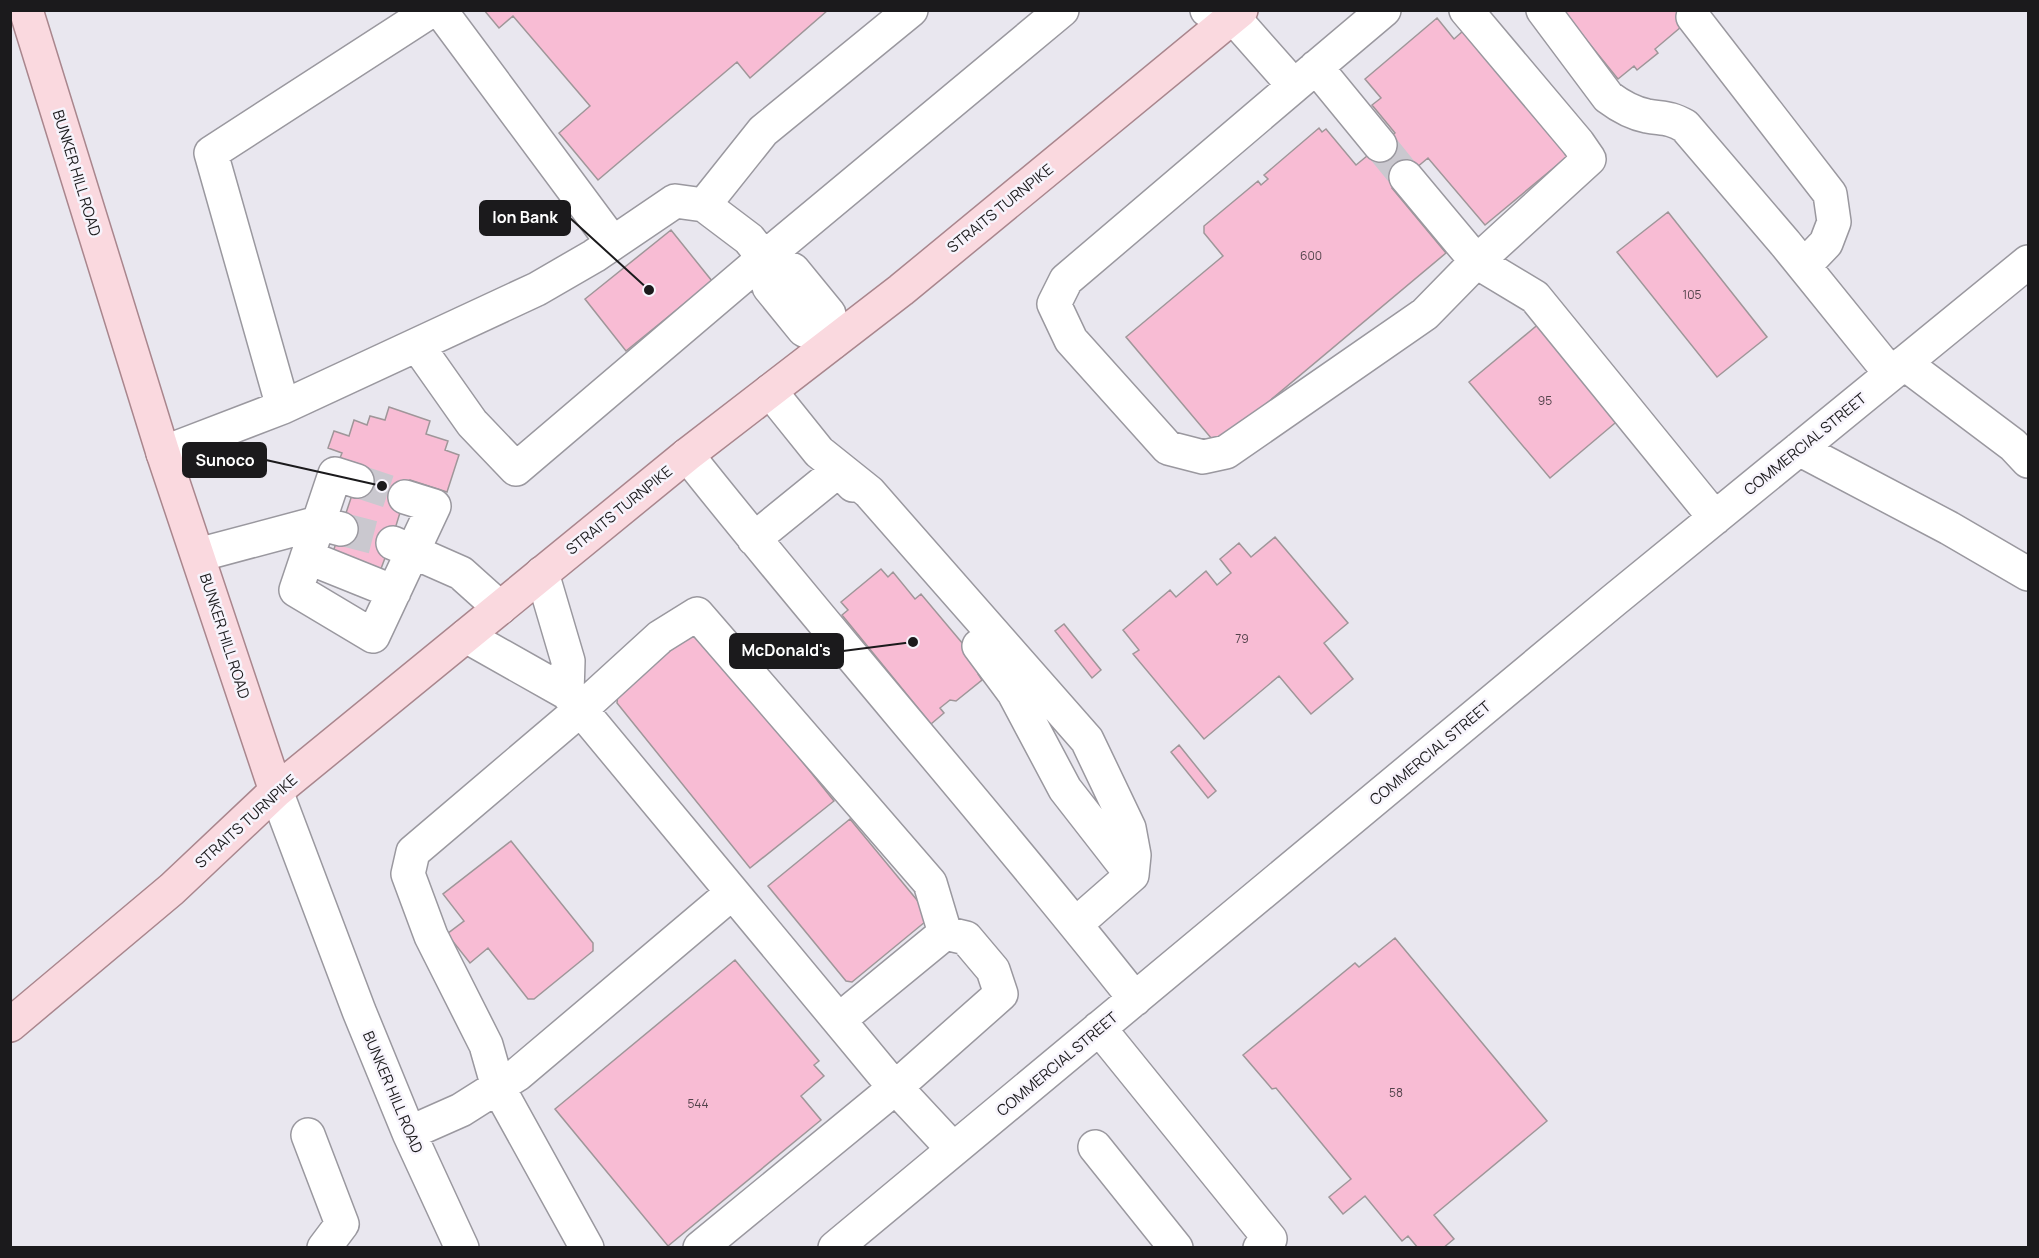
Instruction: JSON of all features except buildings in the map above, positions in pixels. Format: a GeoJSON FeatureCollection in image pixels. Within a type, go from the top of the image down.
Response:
{"type":"FeatureCollection","features":[{"type":"Feature","properties":{"kind":"main road","name":"BUNKER HILL ROAD"},"geometry":{"type":"LineString","coordinates":[[26,10],[163,453],[276,791]]}},
{"type":"Feature","properties":{"kind":"main road","name":"STRAITS TURNPIKE"},"geometry":{"type":"LineString","coordinates":[[10,1025],[172,889],[276,791],[687,455],[910,282],[1228,12]]}},
{"type":"Feature","properties":{"kind":"street"},"geometry":{"type":"LineString","coordinates":[[283,407],[212,153],[432,10]]}},
{"type":"Feature","properties":{"kind":"street"},"geometry":{"type":"LineString","coordinates":[[440,10],[613,243]]}},
{"type":"Feature","properties":{"kind":"street"},"geometry":{"type":"LineString","coordinates":[[704,205],[763,131],[911,10]]}},
{"type":"Feature","properties":{"kind":"street"},"geometry":{"type":"LineString","coordinates":[[417,345],[471,423],[516,469],[764,258],[1062,10]]}},
{"type":"Feature","properties":{"kind":"street"},"geometry":{"type":"LineString","coordinates":[[1384,10],[1066,280],[1054,304],[1071,340],[1168,448],[1203,457],[1226,452],[1425,314],[1477,262],[1588,159],[1578,143],[1466,10]]}},
{"type":"Feature","properties":{"kind":"street"},"geometry":{"type":"LineString","coordinates":[[1544,10],[1608,97],[1622,108],[1647,116],[1670,118],[1685,126],[1804,266],[1898,369],[2023,445]]}},
{"type":"Feature","properties":{"kind":"street"},"geometry":{"type":"LineString","coordinates":[[1228,12],[1305,76],[1380,145]]}},
{"type":"Feature","properties":{"kind":"street"},"geometry":{"type":"LineString","coordinates":[[1693,17],[1830,194],[1834,222],[1826,243],[1804,266]]}},
{"type":"Feature","properties":{"kind":"street"},"geometry":{"type":"LineString","coordinates":[[1406,177],[1477,262],[1535,297],[1715,518]]}},
{"type":"Feature","properties":{"kind":"street"},"geometry":{"type":"LineString","coordinates":[[163,453],[283,407],[537,289],[613,243],[675,201],[704,205],[749,239],[764,258],[769,287],[797,322],[804,330],[833,342]]}},
{"type":"Feature","properties":{"kind":"street","name":"COMMERCIAL STREET"},"geometry":{"type":"LineString","coordinates":[[835,1248],[1715,518],[2028,262]]}},
{"type":"Feature","properties":{"kind":"street"},"geometry":{"type":"LineString","coordinates":[[770,391],[819,452],[869,492],[1087,740],[1129,828],[1134,855],[1132,874],[1076,924]]}},
{"type":"Feature","properties":{"kind":"street"},"geometry":{"type":"LineString","coordinates":[[1799,449],[1949,528],[2028,574]]}},
{"type":"Feature","properties":{"kind":"street"},"geometry":{"type":"LineString","coordinates":[[687,455],[754,539],[1076,924],[1135,999]]}},
{"type":"Feature","properties":{"kind":"street"},"geometry":{"type":"LineString","coordinates":[[754,539],[839,470]]}},
{"type":"Feature","properties":{"kind":"street"},"geometry":{"type":"LineString","coordinates":[[357,481],[335,474],[329,526],[307,557],[296,590],[373,636],[394,592],[402,547],[434,506],[405,497]]}},
{"type":"Feature","properties":{"kind":"street"},"geometry":{"type":"LineString","coordinates":[[198,555],[329,526]]}},
{"type":"Feature","properties":{"kind":"street"},"geometry":{"type":"LineString","coordinates":[[402,547],[462,573],[500,608]]}},
{"type":"Feature","properties":{"kind":"street"},"geometry":{"type":"LineString","coordinates":[[307,557],[394,592]]}},
{"type":"Feature","properties":{"kind":"street"},"geometry":{"type":"LineString","coordinates":[[542,573],[568,661],[573,702]]}},
{"type":"Feature","properties":{"kind":"street"},"geometry":{"type":"LineString","coordinates":[[587,1248],[498,1087],[486,1045],[431,936],[408,874],[413,852],[573,702],[660,637],[697,614],[930,883],[945,933]]}},
{"type":"Feature","properties":{"kind":"street"},"geometry":{"type":"LineString","coordinates":[[466,636],[573,702],[839,1020],[953,1149]]}},
{"type":"Feature","properties":{"kind":"street","name":"BUNKER HILL ROAD"},"geometry":{"type":"LineString","coordinates":[[276,791],[359,1011],[409,1134],[462,1248]]}},
{"type":"Feature","properties":{"kind":"street"},"geometry":{"type":"LineString","coordinates":[[409,1134],[461,1110],[518,1074],[732,893]]}},
{"type":"Feature","properties":{"kind":"street"},"geometry":{"type":"LineString","coordinates":[[839,1020],[945,933]]}},
{"type":"Feature","properties":{"kind":"street"},"geometry":{"type":"LineString","coordinates":[[700,1248],[896,1087],[1000,994],[993,970],[966,938],[945,933]]}},
{"type":"Feature","properties":{"kind":"street"},"geometry":{"type":"LineString","coordinates":[[1099,1028],[1270,1239],[1260,1248]]}},
{"type":"Feature","properties":{"kind":"street"},"geometry":{"type":"LineString","coordinates":[[308,1135],[342,1224],[324,1248]]}},
{"type":"Feature","properties":{"kind":"street"},"geometry":{"type":"LineString","coordinates":[[1095,1147],[1176,1248]]}},
{"type":"Feature","properties":{"kind":"tunnel"},"geometry":{"type":"LineString","coordinates":[[1380,145],[1406,177]]}},
{"type":"Feature","properties":{"kind":"tunnel"},"geometry":{"type":"LineString","coordinates":[[357,481],[405,497]]}},
{"type":"Feature","properties":{"kind":"tunnel"},"geometry":{"type":"LineString","coordinates":[[341,529],[391,542]]}},
{"type":"Feature","properties":{"kind":"place","name":"Ion Bank"},"geometry":{"type":"Point","coordinates":[649,290]}},
{"type":"Feature","properties":{"kind":"place","name":"Sunoco"},"geometry":{"type":"Point","coordinates":[382,486]}},
{"type":"Feature","properties":{"kind":"place","name":"McDonald's"},"geometry":{"type":"Point","coordinates":[913,642]}}]}
